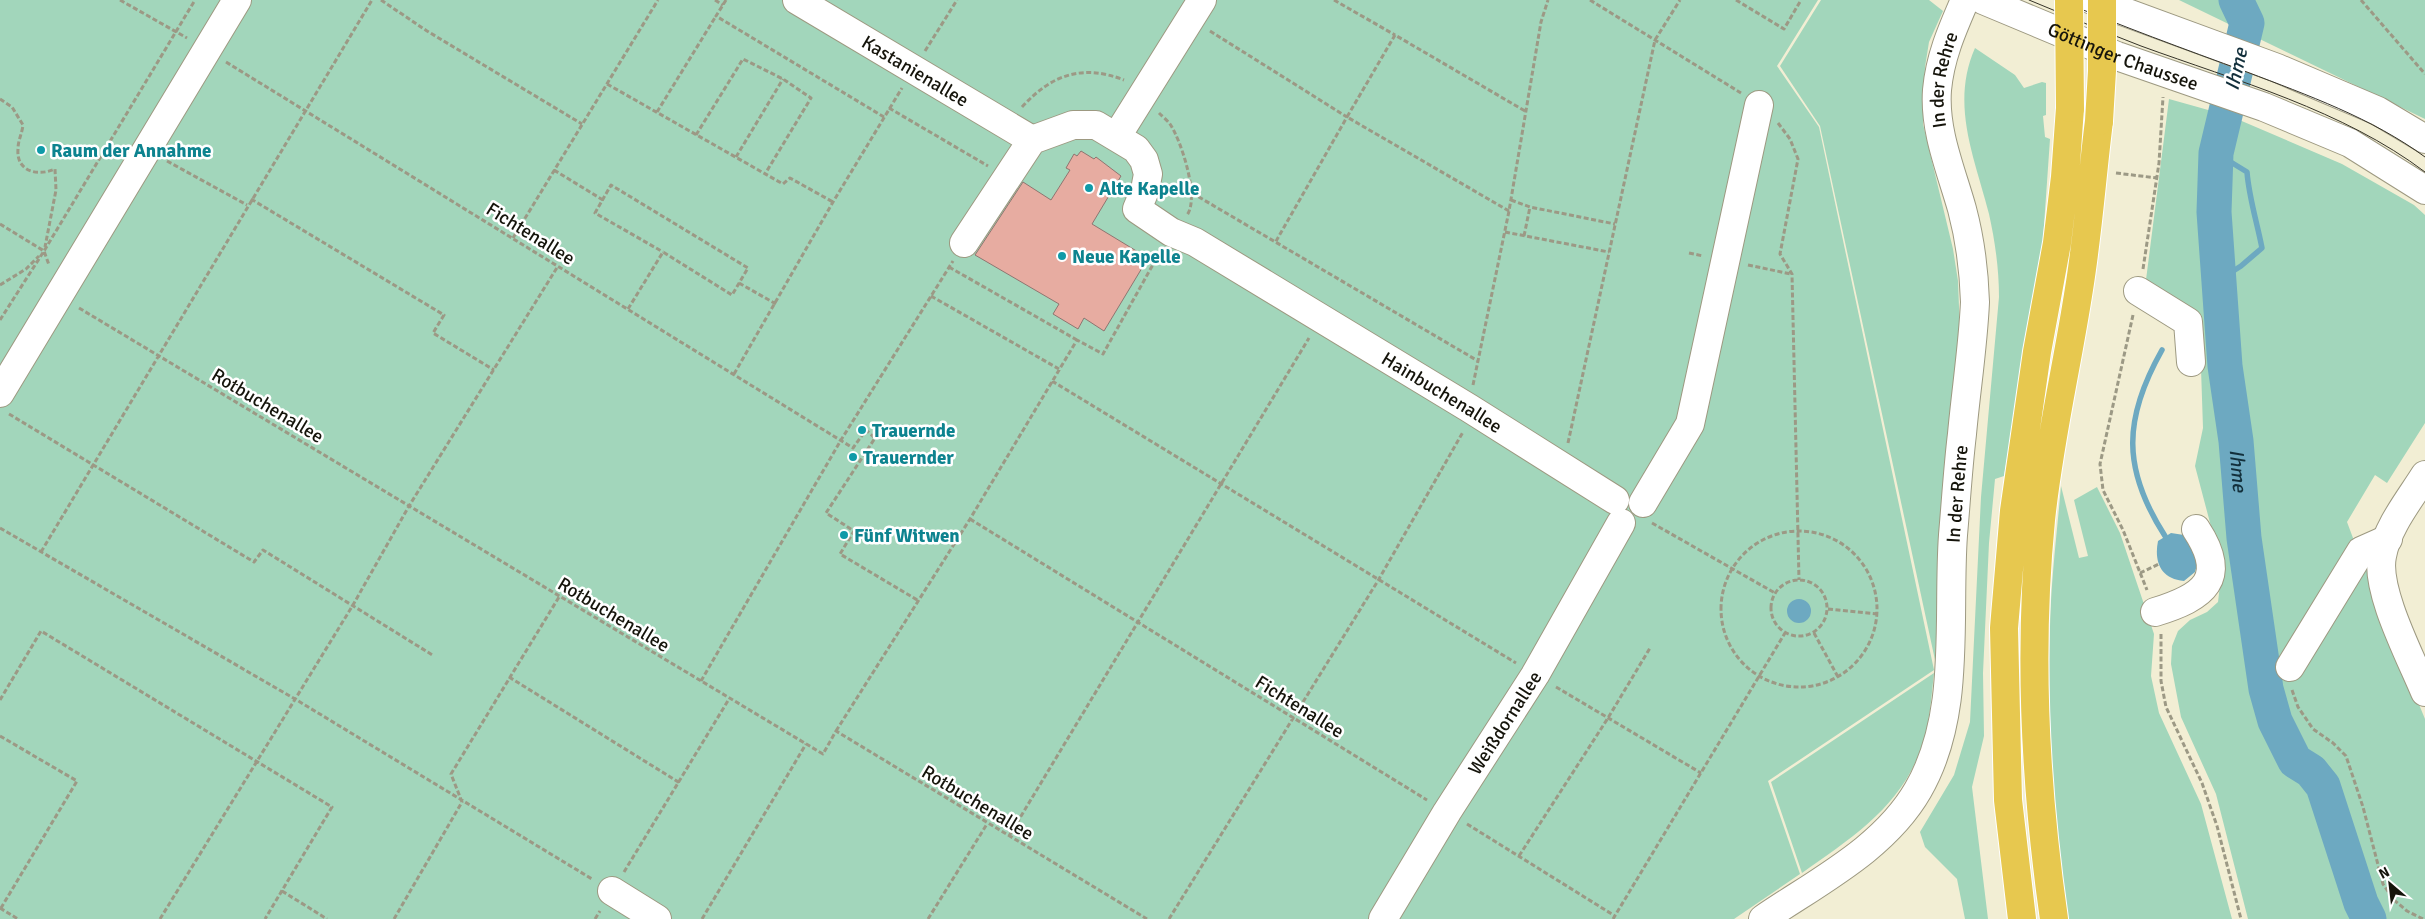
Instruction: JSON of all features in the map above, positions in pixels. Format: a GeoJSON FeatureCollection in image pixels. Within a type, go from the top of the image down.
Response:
{"type":"FeatureCollection","features":[{"type":"Feature","properties":{"kind":"highway"},"geometry":{"type":"LineString","coordinates":[[2022,919],[2008,800],[2004,628],[2014,511],[2037,352],[2057,243],[2065,176],[2070,108],[2069,0]]}},
{"type":"Feature","properties":{"kind":"highway"},"geometry":{"type":"LineString","coordinates":[[2054,919],[2036,753],[2034,625],[2041,520],[2052,436],[2079,289],[2099,121],[2102,71],[2102,0]]}},
{"type":"Feature","properties":{"kind":"street"},"geometry":{"type":"LineString","coordinates":[[4,403],[58,296],[237,0]]}},
{"type":"Feature","properties":{"kind":"street","name":"Kastanienallee"},"geometry":{"type":"LineString","coordinates":[[797,0],[1004,126],[1032,140]]}},
{"type":"Feature","properties":{"kind":"street"},"geometry":{"type":"LineString","coordinates":[[964,243],[1032,140],[1054,131],[1080,125],[1096,125],[1117,136],[1202,0]]}},
{"type":"Feature","properties":{"kind":"street","name":"In der Rehre"},"geometry":{"type":"LineString","coordinates":[[1763,919],[1873,843],[1896,820],[1918,790],[1930,765],[1940,732],[1948,688],[1952,551],[1962,434],[1974,331],[1974,294],[1969,243],[1939,128],[1937,92],[1942,56],[1965,0]]}},
{"type":"Feature","properties":{"kind":"street","name":"Göttinger Chaussee"},"geometry":{"type":"LineString","coordinates":[[1982,0],[2117,56],[2195,81],[2264,107],[2350,144],[2425,190]]}},
{"type":"Feature","properties":{"kind":"street","name":"Göttinger Chaussee"},"geometry":{"type":"LineString","coordinates":[[2092,0],[2277,68],[2378,111],[2416,133]]}},
{"type":"Feature","properties":{"kind":"street","name":"Weißdornallee"},"geometry":{"type":"LineString","coordinates":[[1383,919],[1447,812],[1535,675],[1630,511],[1690,424],[1759,105]]}},
{"type":"Feature","properties":{"kind":"street","name":"Hainbuchenallee"},"geometry":{"type":"LineString","coordinates":[[1117,136],[1136,149],[1144,160],[1148,174],[1145,190],[1137,209],[1171,232],[1194,242],[1469,408],[1630,511]]}},
{"type":"Feature","properties":{"kind":"street"},"geometry":{"type":"LineString","coordinates":[[2138,291],[2188,322],[2191,362]]}},
{"type":"Feature","properties":{"kind":"street"},"geometry":{"type":"LineString","coordinates":[[2425,475],[2388,540],[2382,555],[2381,579],[2425,692]]}},
{"type":"Feature","properties":{"kind":"street"},"geometry":{"type":"LineString","coordinates":[[2155,612],[2183,604],[2195,597],[2206,583],[2213,565],[2207,546],[2196,528]]}},
{"type":"Feature","properties":{"kind":"street"},"geometry":{"type":"LineString","coordinates":[[2290,667],[2361,551],[2388,540]]}},
{"type":"Feature","properties":{"kind":"street"},"geometry":{"type":"LineString","coordinates":[[612,891],[657,919]]}},
{"type":"Feature","properties":{"kind":"path","name":"Fichtenallee"},"geometry":{"type":"LineString","coordinates":[[120,0],[207,50],[841,440]]}},
{"type":"Feature","properties":{"kind":"path"},"geometry":{"type":"LineString","coordinates":[[0,320],[44,251],[195,0]]}},
{"type":"Feature","properties":{"kind":"path"},"geometry":{"type":"LineString","coordinates":[[41,552],[304,110],[372,0]]}},
{"type":"Feature","properties":{"kind":"path"},"geometry":{"type":"LineString","coordinates":[[381,0],[427,31],[582,124]]}},
{"type":"Feature","properties":{"kind":"path"},"geometry":{"type":"LineString","coordinates":[[512,238],[658,0]]}},
{"type":"Feature","properties":{"kind":"path"},"geometry":{"type":"LineString","coordinates":[[715,0],[723,5]]}},
{"type":"Feature","properties":{"kind":"path"},"geometry":{"type":"LineString","coordinates":[[657,112],[726,0]]}},
{"type":"Feature","properties":{"kind":"path"},"geometry":{"type":"LineString","coordinates":[[734,374],[776,304],[832,202],[957,0]]}},
{"type":"Feature","properties":{"kind":"path"},"geometry":{"type":"LineString","coordinates":[[1334,0],[1525,111]]}},
{"type":"Feature","properties":{"kind":"path"},"geometry":{"type":"LineString","coordinates":[[1169,919],[1379,579],[1467,426],[1478,361],[1509,211],[1541,22],[1548,0]]}},
{"type":"Feature","properties":{"kind":"path"},"geometry":{"type":"LineString","coordinates":[[1590,0],[1759,105],[1774,117],[1790,139],[1798,160],[1780,254],[1792,274],[1799,580]]}},
{"type":"Feature","properties":{"kind":"path"},"geometry":{"type":"LineString","coordinates":[[1562,468],[1655,40],[1680,0]]}},
{"type":"Feature","properties":{"kind":"path"},"geometry":{"type":"LineString","coordinates":[[1736,0],[1784,29],[1801,0]]}},
{"type":"Feature","properties":{"kind":"path"},"geometry":{"type":"LineString","coordinates":[[2361,0],[2425,74]]}},
{"type":"Feature","properties":{"kind":"path"},"geometry":{"type":"LineString","coordinates":[[716,16],[884,117]]}},
{"type":"Feature","properties":{"kind":"path"},"geometry":{"type":"LineString","coordinates":[[1209,30],[1347,117],[1509,211]]}},
{"type":"Feature","properties":{"kind":"path"},"geometry":{"type":"LineString","coordinates":[[1275,243],[1395,35]]}},
{"type":"Feature","properties":{"kind":"path"},"geometry":{"type":"LineString","coordinates":[[696,135],[743,59],[783,79],[811,98],[766,174]]}},
{"type":"Feature","properties":{"kind":"path"},"geometry":{"type":"LineString","coordinates":[[1004,126],[1032,96],[1049,84],[1071,74],[1105,72],[1124,80]]}},
{"type":"Feature","properties":{"kind":"path"},"geometry":{"type":"LineString","coordinates":[[2166,72],[2157,178],[2138,291],[2100,464],[2103,490],[2123,530],[2161,626],[2161,681],[2166,707],[2202,783],[2217,826],[2241,919]]}},
{"type":"Feature","properties":{"kind":"path"},"geometry":{"type":"LineString","coordinates":[[736,157],[783,79]]}},
{"type":"Feature","properties":{"kind":"path"},"geometry":{"type":"LineString","coordinates":[[607,84],[783,184],[790,178],[832,202]]}},
{"type":"Feature","properties":{"kind":"path"},"geometry":{"type":"LineString","coordinates":[[0,99],[12,107],[23,125],[18,149],[18,158],[22,166],[36,173],[55,169],[56,190],[44,251],[58,296]]}},
{"type":"Feature","properties":{"kind":"path"},"geometry":{"type":"LineString","coordinates":[[889,108],[1006,177]]}},
{"type":"Feature","properties":{"kind":"path"},"geometry":{"type":"LineString","coordinates":[[949,267],[1103,354],[1171,232],[1190,212],[1192,193],[1179,143],[1170,123],[1158,112]]}},
{"type":"Feature","properties":{"kind":"path"},"geometry":{"type":"LineString","coordinates":[[146,150],[247,206]]}},
{"type":"Feature","properties":{"kind":"path"},"geometry":{"type":"LineString","coordinates":[[554,170],[603,200]]}},
{"type":"Feature","properties":{"kind":"path"},"geometry":{"type":"LineString","coordinates":[[2116,173],[2157,178]]}},
{"type":"Feature","properties":{"kind":"path"},"geometry":{"type":"LineString","coordinates":[[611,185],[748,268],[732,294],[596,213],[603,200],[611,185]]}},
{"type":"Feature","properties":{"kind":"path"},"geometry":{"type":"LineString","coordinates":[[1192,193],[1478,361]]}},
{"type":"Feature","properties":{"kind":"path"},"geometry":{"type":"LineString","coordinates":[[251,199],[444,315],[433,333],[494,370]]}},
{"type":"Feature","properties":{"kind":"path"},"geometry":{"type":"LineString","coordinates":[[1511,200],[1530,207],[1615,224]]}},
{"type":"Feature","properties":{"kind":"path"},"geometry":{"type":"LineString","coordinates":[[1524,236],[1530,207]]}},
{"type":"Feature","properties":{"kind":"path"},"geometry":{"type":"LineString","coordinates":[[0,224],[44,251]]}},
{"type":"Feature","properties":{"kind":"path"},"geometry":{"type":"LineString","coordinates":[[1505,232],[1609,252]]}},
{"type":"Feature","properties":{"kind":"path"},"geometry":{"type":"LineString","coordinates":[[701,681],[841,440],[964,243]]}},
{"type":"Feature","properties":{"kind":"path"},"geometry":{"type":"LineString","coordinates":[[0,285],[26,269],[44,251]]}},
{"type":"Feature","properties":{"kind":"path"},"geometry":{"type":"LineString","coordinates":[[628,310],[663,252]]}},
{"type":"Feature","properties":{"kind":"path"},"geometry":{"type":"LineString","coordinates":[[160,919],[353,605],[408,506],[558,266]]}},
{"type":"Feature","properties":{"kind":"path"},"geometry":{"type":"LineString","coordinates":[[739,283],[776,304]]}},
{"type":"Feature","properties":{"kind":"path","name":"Rotbuchenallee"},"geometry":{"type":"LineString","coordinates":[[58,296],[159,354],[559,597],[823,754],[836,731],[1147,919]]}},
{"type":"Feature","properties":{"kind":"path"},"geometry":{"type":"LineString","coordinates":[[931,296],[1059,369]]}},
{"type":"Feature","properties":{"kind":"path"},"geometry":{"type":"LineString","coordinates":[[1009,836],[1320,319]]}},
{"type":"Feature","properties":{"kind":"path"},"geometry":{"type":"LineString","coordinates":[[836,731],[970,519],[1077,340]]}},
{"type":"Feature","properties":{"kind":"path"},"geometry":{"type":"LineString","coordinates":[[1052,381],[1535,675],[1701,773]]}},
{"type":"Feature","properties":{"kind":"path"},"geometry":{"type":"LineString","coordinates":[[4,403],[94,463],[254,562],[263,550],[434,656]]}},
{"type":"Feature","properties":{"kind":"path"},"geometry":{"type":"LineString","coordinates":[[841,440],[853,448],[866,430],[875,438],[826,513],[854,530],[840,554],[919,601]]}},
{"type":"Feature","properties":{"kind":"path"},"geometry":{"type":"LineString","coordinates":[[1630,511],[1775,593]]}},
{"type":"Feature","properties":{"kind":"path","name":"Fichtenallee"},"geometry":{"type":"LineString","coordinates":[[970,519],[1519,856],[1614,917]]}},
{"type":"Feature","properties":{"kind":"path"},"geometry":{"type":"LineString","coordinates":[[0,528],[295,699],[462,802],[612,891],[680,783],[730,698]]}},
{"type":"Feature","properties":{"kind":"path"},"geometry":{"type":"LineString","coordinates":[[1798,530],[1816,532],[1834,538],[1849,548],[1862,562],[1871,578],[1876,596],[1877,614],[1874,633],[1866,651],[1838,677],[1812,686],[1798,688],[1771,682],[1759,677],[1742,664],[1730,648],[1722,628],[1720,608],[1722,594],[1731,568],[1744,553],[1759,541],[1778,533],[1798,530]]}},
{"type":"Feature","properties":{"kind":"path"},"geometry":{"type":"LineString","coordinates":[[2140,573],[2159,564]]}},
{"type":"Feature","properties":{"kind":"path"},"geometry":{"type":"LineString","coordinates":[[1789,581],[1810,582],[1820,588],[1826,598],[1828,609],[1826,619],[1814,633],[1800,637],[1785,633],[1773,619],[1771,602],[1775,593],[1789,581]]}},
{"type":"Feature","properties":{"kind":"path"},"geometry":{"type":"LineString","coordinates":[[462,802],[451,774],[559,597]]}},
{"type":"Feature","properties":{"kind":"path"},"geometry":{"type":"LineString","coordinates":[[1828,609],[1877,614]]}},
{"type":"Feature","properties":{"kind":"path"},"geometry":{"type":"LineString","coordinates":[[0,700],[42,631],[332,807],[265,919]]}},
{"type":"Feature","properties":{"kind":"path"},"geometry":{"type":"LineString","coordinates":[[1614,917],[1785,633]]}},
{"type":"Feature","properties":{"kind":"path"},"geometry":{"type":"LineString","coordinates":[[1814,633],[1838,677]]}},
{"type":"Feature","properties":{"kind":"path"},"geometry":{"type":"LineString","coordinates":[[1519,856],[1608,718],[1650,648]]}},
{"type":"Feature","properties":{"kind":"path"},"geometry":{"type":"LineString","coordinates":[[2290,667],[2286,675],[2298,707],[2313,729],[2333,743],[2346,756],[2363,807],[2383,884],[2394,900],[2407,911],[2423,919]]}},
{"type":"Feature","properties":{"kind":"path"},"geometry":{"type":"LineString","coordinates":[[509,677],[680,783]]}},
{"type":"Feature","properties":{"kind":"path"},"geometry":{"type":"LineString","coordinates":[[0,736],[77,781],[1,908],[18,919]]}},
{"type":"Feature","properties":{"kind":"path"},"geometry":{"type":"LineString","coordinates":[[702,919],[806,744]]}},
{"type":"Feature","properties":{"kind":"path"},"geometry":{"type":"LineString","coordinates":[[394,919],[462,802]]}},
{"type":"Feature","properties":{"kind":"path"},"geometry":{"type":"LineString","coordinates":[[928,919],[987,824]]}},
{"type":"Feature","properties":{"kind":"path"},"geometry":{"type":"LineString","coordinates":[[282,890],[327,919]]}},
{"type":"Feature","properties":{"kind":"green space"},"geometry":{"type":"Polygon","coordinates":[[[0,0],[1818,0],[1777,66],[1819,127],[1934,670],[1768,781],[1800,874],[1734,919],[0,919],[0,0]]]}},
{"type":"Feature","properties":{"kind":"green space"},"geometry":{"type":"Polygon","coordinates":[[[1821,0],[1929,0],[1943,11],[1929,42],[1925,67],[1923,124],[1953,249],[1958,281],[1960,333],[1944,468],[1935,660],[1820,126],[1780,66],[1821,0]]]}},
{"type":"Feature","properties":{"kind":"green space"},"geometry":{"type":"Polygon","coordinates":[[[2179,0],[2425,0],[2425,119],[2179,0]]]}},
{"type":"Feature","properties":{"kind":"green space"},"geometry":{"type":"Polygon","coordinates":[[[1975,48],[2015,75],[2024,88],[2042,82],[2046,83],[2046,115],[2043,116],[2045,137],[2050,139],[2042,254],[2004,476],[1995,479],[1989,543],[1983,673],[1984,736],[1972,787],[1988,919],[1965,919],[1957,879],[1925,847],[1920,832],[1954,775],[1970,722],[1981,497],[1999,297],[1993,234],[1967,131],[1965,111],[1968,69],[1975,48]]]}},
{"type":"Feature","properties":{"kind":"green space"},"geometry":{"type":"Polygon","coordinates":[[[2169,99],[2219,113],[2209,162],[2213,267],[2221,365],[2232,441],[2240,538],[2251,614],[2259,612],[2248,537],[2243,443],[2233,362],[2219,211],[2220,164],[2230,116],[2342,164],[2414,205],[2425,215],[2425,423],[2387,483],[2375,475],[2347,522],[2356,546],[2372,567],[2380,610],[2425,719],[2425,919],[2248,919],[2216,794],[2181,717],[2171,664],[2172,646],[2178,631],[2190,620],[2207,612],[2218,602],[2222,568],[2195,466],[2203,428],[2200,339],[2146,280],[2169,99]]]}},
{"type":"Feature","properties":{"kind":"green space"},"geometry":{"type":"Polygon","coordinates":[[[2061,486],[2079,558],[2088,556],[2074,500],[2097,487],[2120,533],[2154,634],[2151,676],[2159,713],[2201,804],[2232,919],[2067,919],[2058,847],[2052,773],[2049,663],[2053,574],[2061,486]]]}},
{"type":"Feature","properties":{"kind":"green space"},"geometry":{"type":"Polygon","coordinates":[[[1934,673],[1928,722],[1921,749],[1911,772],[1882,811],[1844,843],[1802,873],[1771,782],[1934,673]]]}},
{"type":"Feature","properties":{"kind":"water"},"geometry":{"type":"Polygon","coordinates":[[[2171,533],[2184,535],[2198,561],[2195,572],[2184,581],[2169,577],[2160,568],[2158,562],[2158,541],[2171,533]]]}},
{"type":"Feature","properties":{"kind":"water"},"geometry":{"type":"Polygon","coordinates":[[[1799,599],[1808,602],[1811,611],[1808,620],[1799,623],[1790,620],[1787,611],[1790,602],[1799,599]]]}},
{"type":"Feature","properties":{"kind":"building","name":"Neue Kapelle"},"geometry":{"type":"Polygon","coordinates":[[[1081,151],[1094,159],[1096,157],[1121,176],[1118,181],[1122,183],[1114,196],[1110,194],[1092,224],[1148,258],[1104,331],[1084,318],[1078,329],[1053,314],[1059,304],[975,255],[1023,182],[1051,200],[1070,170],[1066,168],[1074,154],[1077,156],[1081,151]]]}},
{"type":"Feature","properties":{"kind":"waterway","name":"Ihme"},"geometry":{"type":"LineString","coordinates":[[2236,0],[2247,23],[2216,153],[2214,212],[2225,366],[2236,441],[2244,538],[2266,689],[2275,721],[2295,761],[2311,771],[2323,786],[2361,903],[2369,919]]}},
{"type":"Feature","properties":{"kind":"waterway"},"geometry":{"type":"LineString","coordinates":[[2216,153],[2247,172],[2251,201],[2262,248],[2241,266],[2219,280]]}},
{"type":"Feature","properties":{"kind":"waterway"},"geometry":{"type":"LineString","coordinates":[[2162,350],[2149,375],[2140,399],[2134,422],[2133,444],[2135,466],[2141,488],[2151,512],[2165,536]]}},
{"type":"Feature","properties":{"kind":"tram line"},"geometry":{"type":"LineString","coordinates":[[2029,0],[2141,46],[2251,85],[2324,114],[2360,131],[2393,150],[2425,172]]}},
{"type":"Feature","properties":{"kind":"tram line"},"geometry":{"type":"LineString","coordinates":[[2059,0],[2339,109],[2383,130],[2425,157]]}},
{"type":"Feature","properties":{"kind":"place","name":"Raum der Annahme"},"geometry":{"type":"Point","coordinates":[41,150]}},
{"type":"Feature","properties":{"kind":"place","name":"Alte Kapelle"},"geometry":{"type":"Point","coordinates":[1089,188]}},
{"type":"Feature","properties":{"kind":"place","name":"Neue Kapelle"},"geometry":{"type":"Point","coordinates":[1062,256]}},
{"type":"Feature","properties":{"kind":"place","name":"Trauernde"},"geometry":{"type":"Point","coordinates":[862,430]}},
{"type":"Feature","properties":{"kind":"place","name":"Trauernder"},"geometry":{"type":"Point","coordinates":[853,457]}},
{"type":"Feature","properties":{"kind":"place","name":"Fünf Witwen"},"geometry":{"type":"Point","coordinates":[844,535]}}]}
